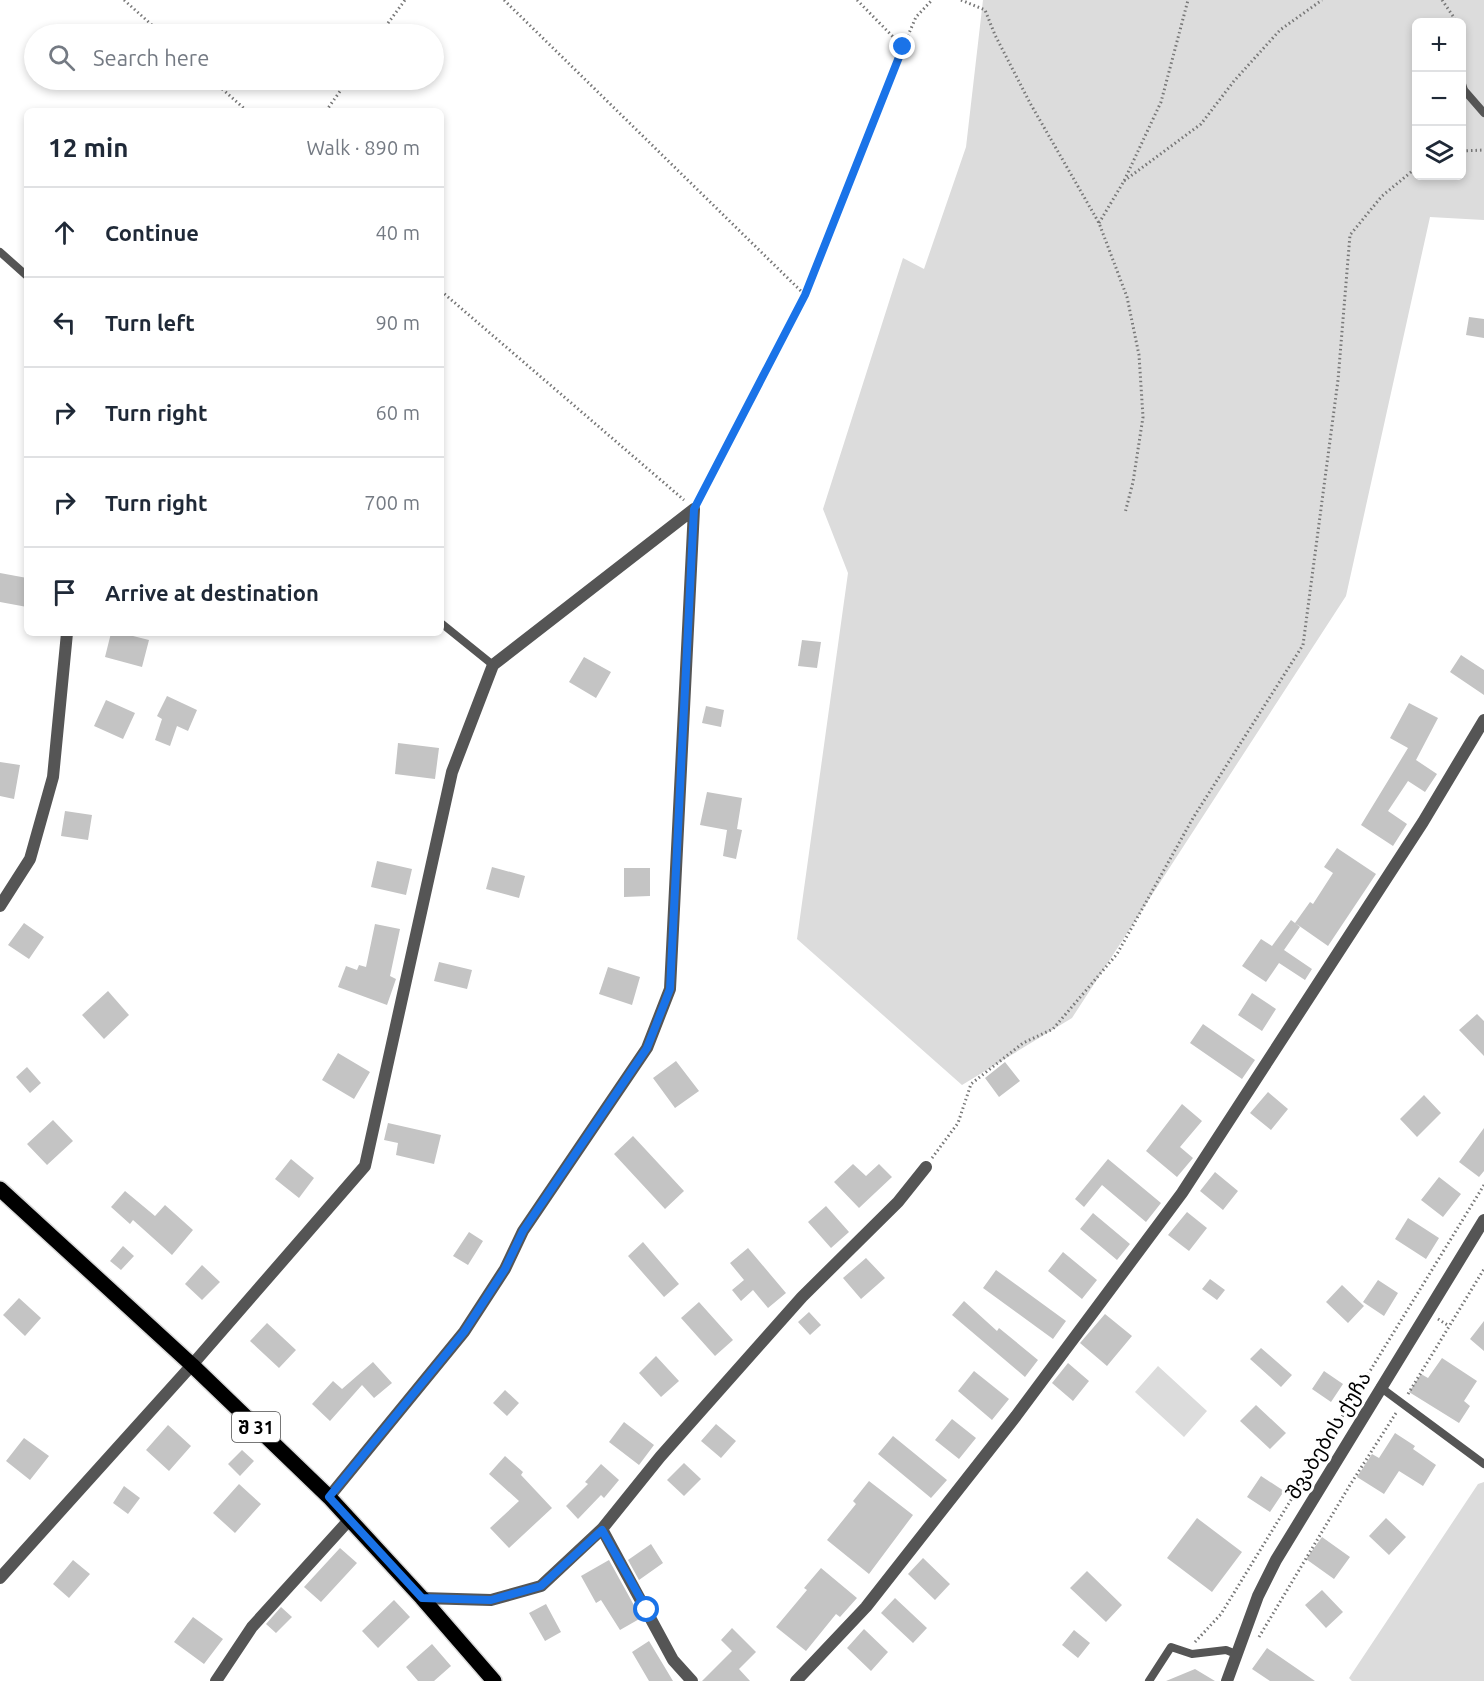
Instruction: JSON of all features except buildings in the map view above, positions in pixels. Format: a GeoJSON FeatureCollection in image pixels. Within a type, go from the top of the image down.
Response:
{"type":"FeatureCollection","features":[{"type":"Feature","properties":{"kind":"main road","name":"შ 31"},"geometry":{"type":"LineString","coordinates":[[0,1189],[192,1365],[329,1497],[422,1598],[494,1681]]}},
{"type":"Feature","properties":{"kind":"street"},"geometry":{"type":"LineString","coordinates":[[0,1578],[192,1365],[365,1166],[452,772],[493,665],[694,509]]}},
{"type":"Feature","properties":{"kind":"street"},"geometry":{"type":"LineString","coordinates":[[329,1497],[470,1323],[505,1269],[523,1231],[647,1048],[670,989],[694,509]]}},
{"type":"Feature","properties":{"kind":"street"},"geometry":{"type":"LineString","coordinates":[[0,906],[30,859],[53,777],[67,636]]}},
{"type":"Feature","properties":{"kind":"street"},"geometry":{"type":"LineString","coordinates":[[796,1681],[866,1606],[1016,1416],[1182,1193],[1423,822],[1484,720]]}},
{"type":"Feature","properties":{"kind":"street"},"geometry":{"type":"LineString","coordinates":[[422,1598],[491,1600],[541,1586],[602,1530],[660,1457],[802,1296],[898,1202],[926,1167]]}},
{"type":"Feature","properties":{"kind":"street","name":"შვაბების ქუჩა"},"geometry":{"type":"LineString","coordinates":[[1227,1681],[1258,1596],[1276,1560],[1484,1220]]}},
{"type":"Feature","properties":{"kind":"street"},"geometry":{"type":"LineString","coordinates":[[216,1681],[252,1627],[350,1520]]}},
{"type":"Feature","properties":{"kind":"street"},"geometry":{"type":"LineString","coordinates":[[602,1530],[673,1660],[692,1681]]}},
{"type":"Feature","properties":{"kind":"lane"},"geometry":{"type":"LineString","coordinates":[[1466,90],[1484,113]]}},
{"type":"Feature","properties":{"kind":"lane"},"geometry":{"type":"LineString","coordinates":[[0,252],[24,273]]}},
{"type":"Feature","properties":{"kind":"lane"},"geometry":{"type":"LineString","coordinates":[[444,626],[493,665]]}},
{"type":"Feature","properties":{"kind":"lane"},"geometry":{"type":"LineString","coordinates":[[1380,1387],[1484,1464]]}},
{"type":"Feature","properties":{"kind":"lane"},"geometry":{"type":"LineString","coordinates":[[1149,1681],[1171,1647],[1192,1654],[1226,1650],[1236,1654]]}},
{"type":"Feature","properties":{"kind":"path"},"geometry":{"type":"LineString","coordinates":[[124,0],[151,24]]}},
{"type":"Feature","properties":{"kind":"path"},"geometry":{"type":"LineString","coordinates":[[387,24],[405,0]]}},
{"type":"Feature","properties":{"kind":"path"},"geometry":{"type":"LineString","coordinates":[[504,0],[805,295]]}},
{"type":"Feature","properties":{"kind":"path"},"geometry":{"type":"LineString","coordinates":[[857,0],[903,47]]}},
{"type":"Feature","properties":{"kind":"path"},"geometry":{"type":"LineString","coordinates":[[444,294],[694,509],[805,295],[903,47],[916,17],[932,0]]}},
{"type":"Feature","properties":{"kind":"path"},"geometry":{"type":"LineString","coordinates":[[961,0],[985,10],[995,35],[1030,103],[1099,223],[1127,297],[1139,355],[1143,417],[1133,482],[1125,513]]}},
{"type":"Feature","properties":{"kind":"path"},"geometry":{"type":"LineString","coordinates":[[1099,223],[1124,181],[1161,102],[1188,0]]}},
{"type":"Feature","properties":{"kind":"path"},"geometry":{"type":"LineString","coordinates":[[1124,181],[1201,124],[1234,81],[1280,30],[1322,0]]}},
{"type":"Feature","properties":{"kind":"path"},"geometry":{"type":"LineString","coordinates":[[1442,0],[1453,18]]}},
{"type":"Feature","properties":{"kind":"path"},"geometry":{"type":"LineString","coordinates":[[223,90],[244,108]]}},
{"type":"Feature","properties":{"kind":"path"},"geometry":{"type":"LineString","coordinates":[[328,108],[341,90]]}},
{"type":"Feature","properties":{"kind":"path"},"geometry":{"type":"LineString","coordinates":[[1466,151],[1484,150]]}},
{"type":"Feature","properties":{"kind":"path"},"geometry":{"type":"LineString","coordinates":[[926,1167],[958,1123],[971,1084],[1023,1043],[1053,1029],[1117,954],[1193,818],[1303,645],[1338,380],[1350,235],[1382,196],[1412,171]]}},
{"type":"Feature","properties":{"kind":"path"},"geometry":{"type":"LineString","coordinates":[[1186,1652],[1221,1614],[1484,1185]]}},
{"type":"Feature","properties":{"kind":"path"},"geometry":{"type":"LineString","coordinates":[[1254,1644],[1484,1269]]}},
{"type":"Feature","properties":{"kind":"shaded area"},"geometry":{"type":"Polygon","coordinates":[[[983,0],[1484,0],[1484,220],[1430,217],[1346,596],[1072,1018],[962,1085],[797,939],[848,573],[823,509],[903,258],[924,269],[966,147],[983,0]]]}},
{"type":"Feature","properties":{"kind":"shaded area"},"geometry":{"type":"Polygon","coordinates":[[[1158,1366],[1207,1411],[1184,1437],[1135,1392],[1158,1366]]]}},
{"type":"Feature","properties":{"kind":"shaded area"},"geometry":{"type":"Polygon","coordinates":[[[1484,1482],[1484,1681],[1352,1681],[1349,1678],[1478,1484],[1484,1482]]]}},
{"type":"Feature","properties":{"kind":"route"},"geometry":{"type":"LineString","coordinates":[[647,1610],[602,1530],[541,1586],[491,1600],[422,1598],[329,1497],[464,1332],[505,1269],[523,1231],[647,1048],[670,989],[694,509],[805,295],[903,47]]}}]}
